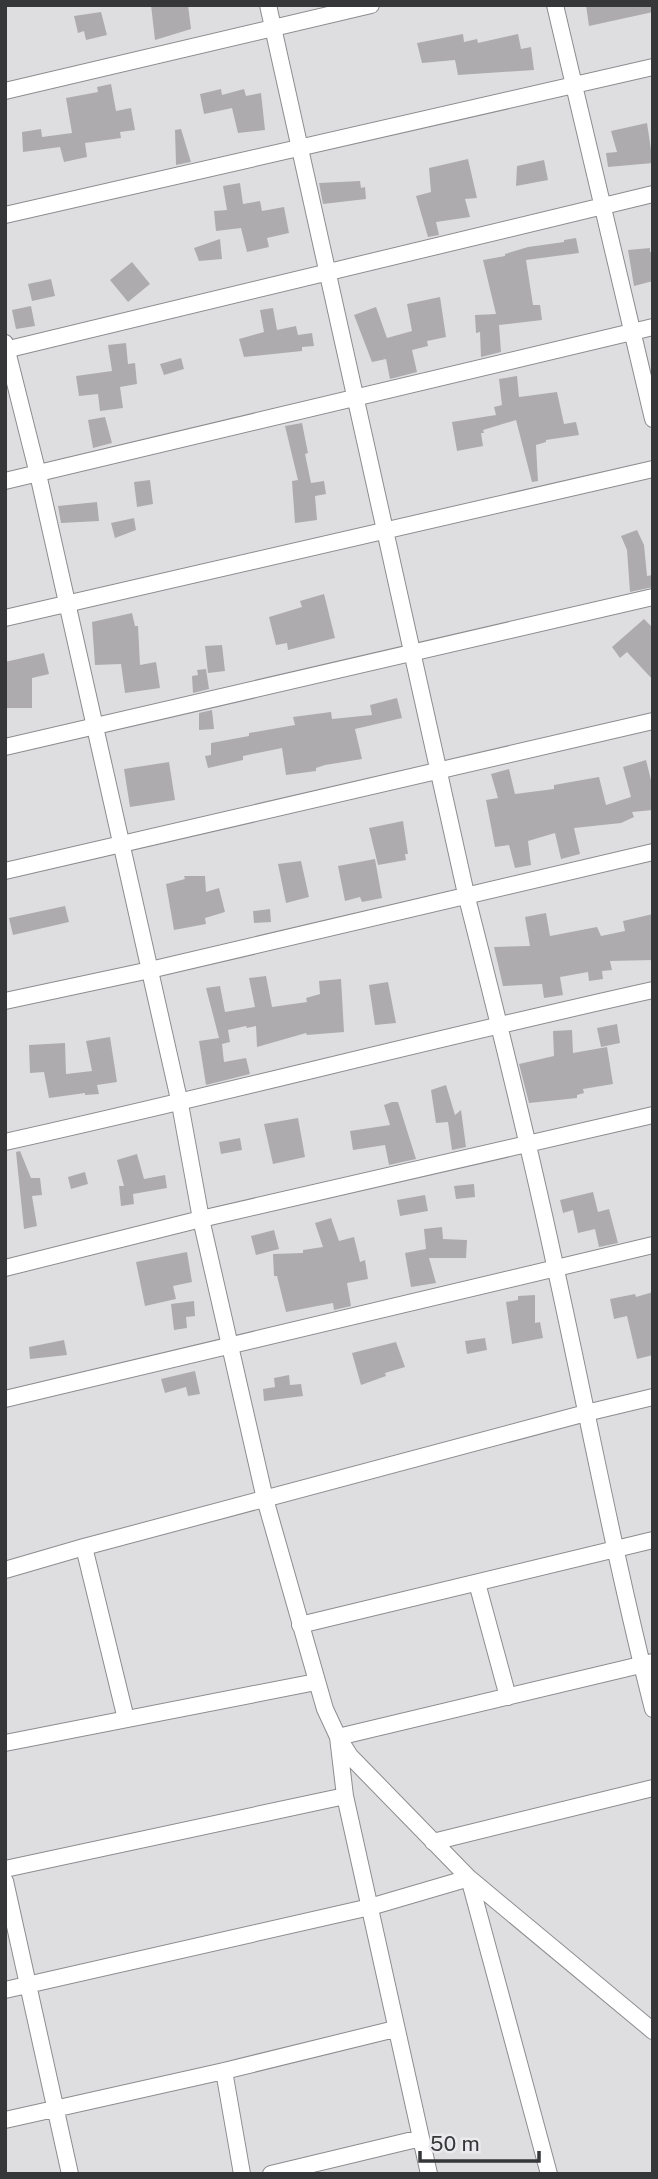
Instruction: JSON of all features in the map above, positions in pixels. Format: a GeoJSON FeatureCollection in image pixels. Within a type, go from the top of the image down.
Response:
{"type":"FeatureCollection","features":[{"type":"Feature","properties":{"kind":"street"},"geometry":{"type":"LineString","coordinates":[[268,5],[466,894],[500,1024],[555,1267],[615,1548],[647,1664],[653,1709]]}},
{"type":"Feature","properties":{"kind":"street"},"geometry":{"type":"LineString","coordinates":[[5,91],[371,5]]}},
{"type":"Feature","properties":{"kind":"street"},"geometry":{"type":"LineString","coordinates":[[555,5],[653,419]]}},
{"type":"Feature","properties":{"kind":"street"},"geometry":{"type":"LineString","coordinates":[[5,215],[653,67]]}},
{"type":"Feature","properties":{"kind":"street"},"geometry":{"type":"LineString","coordinates":[[653,194],[329,273],[6,347],[38,474],[180,1104],[201,1219],[265,1499],[316,1682],[338,1737],[351,1756],[433,1842],[469,1878],[653,2031]]}},
{"type":"Feature","properties":{"kind":"street"},"geometry":{"type":"LineString","coordinates":[[5,481],[653,327]]}},
{"type":"Feature","properties":{"kind":"street"},"geometry":{"type":"LineString","coordinates":[[5,618],[653,469]]}},
{"type":"Feature","properties":{"kind":"street"},"geometry":{"type":"LineString","coordinates":[[5,747],[653,597]]}},
{"type":"Feature","properties":{"kind":"street"},"geometry":{"type":"LineString","coordinates":[[5,871],[653,721]]}},
{"type":"Feature","properties":{"kind":"street"},"geometry":{"type":"LineString","coordinates":[[5,1002],[150,971],[466,894],[653,852]]}},
{"type":"Feature","properties":{"kind":"street"},"geometry":{"type":"LineString","coordinates":[[5,1142],[180,1104],[500,1024],[653,990]]}},
{"type":"Feature","properties":{"kind":"street"},"geometry":{"type":"LineString","coordinates":[[5,1268],[201,1219],[653,1115]]}},
{"type":"Feature","properties":{"kind":"street"},"geometry":{"type":"LineString","coordinates":[[5,1399],[653,1245]]}},
{"type":"Feature","properties":{"kind":"street"},"geometry":{"type":"LineString","coordinates":[[5,1570],[586,1412],[653,1397]]}},
{"type":"Feature","properties":{"kind":"street"},"geometry":{"type":"LineString","coordinates":[[300,1625],[653,1540]]}},
{"type":"Feature","properties":{"kind":"street"},"geometry":{"type":"LineString","coordinates":[[84,1547],[126,1719]]}},
{"type":"Feature","properties":{"kind":"street"},"geometry":{"type":"LineString","coordinates":[[477,1583],[508,1697]]}},
{"type":"Feature","properties":{"kind":"street"},"geometry":{"type":"LineString","coordinates":[[338,1737],[647,1664]]}},
{"type":"Feature","properties":{"kind":"street"},"geometry":{"type":"LineString","coordinates":[[5,1743],[316,1682]]}},
{"type":"Feature","properties":{"kind":"street"},"geometry":{"type":"LineString","coordinates":[[338,1737],[345,1797],[429,2174]]}},
{"type":"Feature","properties":{"kind":"street"},"geometry":{"type":"LineString","coordinates":[[433,1842],[653,1788]]}},
{"type":"Feature","properties":{"kind":"street"},"geometry":{"type":"LineString","coordinates":[[5,1869],[345,1797]]}},
{"type":"Feature","properties":{"kind":"street"},"geometry":{"type":"LineString","coordinates":[[5,1990],[370,1907],[469,1878]]}},
{"type":"Feature","properties":{"kind":"street"},"geometry":{"type":"LineString","coordinates":[[469,1878],[549,2174]]}},
{"type":"Feature","properties":{"kind":"street"},"geometry":{"type":"LineString","coordinates":[[5,1881],[70,2174]]}},
{"type":"Feature","properties":{"kind":"street"},"geometry":{"type":"LineString","coordinates":[[5,2119],[224,2071],[396,2028]]}},
{"type":"Feature","properties":{"kind":"street"},"geometry":{"type":"LineString","coordinates":[[224,2071],[242,2174]]}},
{"type":"Feature","properties":{"kind":"street"},"geometry":{"type":"LineString","coordinates":[[271,2174],[421,2138]]}},
{"type":"Feature","properties":{"kind":"building"},"geometry":{"type":"Polygon","coordinates":[[[151,5],[188,5],[191,29],[155,40],[151,5]]]}},
{"type":"Feature","properties":{"kind":"building"},"geometry":{"type":"Polygon","coordinates":[[[586,5],[653,5],[653,12],[589,26],[586,5]]]}},
{"type":"Feature","properties":{"kind":"building"},"geometry":{"type":"Polygon","coordinates":[[[101,12],[107,35],[86,40],[84,31],[78,33],[74,16],[101,12]]]}},
{"type":"Feature","properties":{"kind":"building"},"geometry":{"type":"Polygon","coordinates":[[[463,34],[464,42],[477,39],[478,43],[518,34],[521,49],[531,47],[534,70],[458,75],[455,60],[422,63],[417,43],[463,34]]]}},
{"type":"Feature","properties":{"kind":"building"},"geometry":{"type":"Polygon","coordinates":[[[111,84],[116,111],[131,108],[135,130],[120,132],[121,138],[85,143],[87,157],[64,162],[60,147],[23,152],[22,132],[41,129],[42,137],[72,133],[66,98],[98,92],[97,87],[111,84]]]}},
{"type":"Feature","properties":{"kind":"building"},"geometry":{"type":"Polygon","coordinates":[[[221,89],[222,95],[244,89],[246,96],[261,93],[265,130],[238,133],[232,108],[204,114],[200,94],[221,89]]]}},
{"type":"Feature","properties":{"kind":"building"},"geometry":{"type":"Polygon","coordinates":[[[647,123],[653,163],[608,167],[606,153],[617,152],[611,131],[647,123]]]}},
{"type":"Feature","properties":{"kind":"building"},"geometry":{"type":"Polygon","coordinates":[[[181,129],[191,162],[176,165],[175,130],[181,129]]]}},
{"type":"Feature","properties":{"kind":"building"},"geometry":{"type":"Polygon","coordinates":[[[468,159],[477,198],[465,199],[470,217],[436,222],[439,235],[428,237],[416,196],[431,192],[429,168],[468,159]]]}},
{"type":"Feature","properties":{"kind":"building"},"geometry":{"type":"Polygon","coordinates":[[[544,160],[548,180],[516,186],[517,166],[544,160]]]}},
{"type":"Feature","properties":{"kind":"building"},"geometry":{"type":"Polygon","coordinates":[[[360,181],[361,188],[365,187],[366,199],[323,204],[319,183],[360,181]]]}},
{"type":"Feature","properties":{"kind":"building"},"geometry":{"type":"Polygon","coordinates":[[[240,183],[243,204],[260,201],[262,211],[284,207],[289,233],[267,238],[269,247],[247,252],[241,228],[216,231],[214,211],[227,210],[223,186],[240,183]]]}},
{"type":"Feature","properties":{"kind":"building"},"geometry":{"type":"Polygon","coordinates":[[[576,238],[579,253],[526,260],[533,305],[540,305],[542,320],[499,325],[501,352],[481,357],[480,332],[476,333],[475,315],[496,314],[483,260],[505,256],[528,247],[576,238]]]}},
{"type":"Feature","properties":{"kind":"building"},"geometry":{"type":"Polygon","coordinates":[[[220,239],[222,259],[199,261],[194,248],[220,239]]]}},
{"type":"Feature","properties":{"kind":"building"},"geometry":{"type":"Polygon","coordinates":[[[650,248],[650,252],[653,252],[653,281],[634,286],[628,250],[650,248]]]}},
{"type":"Feature","properties":{"kind":"building"},"geometry":{"type":"Polygon","coordinates":[[[132,262],[150,284],[128,302],[110,280],[132,262]]]}},
{"type":"Feature","properties":{"kind":"building"},"geometry":{"type":"Polygon","coordinates":[[[51,279],[55,296],[32,301],[28,284],[51,279]]]}},
{"type":"Feature","properties":{"kind":"building"},"geometry":{"type":"Polygon","coordinates":[[[440,297],[446,337],[427,341],[428,346],[412,350],[417,372],[390,379],[386,359],[372,362],[354,315],[376,307],[387,338],[412,331],[407,304],[440,297]]]}},
{"type":"Feature","properties":{"kind":"building"},"geometry":{"type":"Polygon","coordinates":[[[31,306],[35,326],[16,329],[12,310],[31,306]]]}},
{"type":"Feature","properties":{"kind":"building"},"geometry":{"type":"Polygon","coordinates":[[[273,308],[277,330],[296,326],[298,335],[312,333],[314,346],[302,347],[302,351],[244,357],[239,339],[264,332],[260,310],[273,308]]]}},
{"type":"Feature","properties":{"kind":"building"},"geometry":{"type":"Polygon","coordinates":[[[126,343],[128,364],[135,363],[137,384],[120,387],[123,408],[100,411],[98,394],[79,396],[76,376],[112,371],[108,345],[126,343]]]}},
{"type":"Feature","properties":{"kind":"building"},"geometry":{"type":"Polygon","coordinates":[[[181,358],[184,369],[164,375],[160,364],[181,358]]]}},
{"type":"Feature","properties":{"kind":"building"},"geometry":{"type":"Polygon","coordinates":[[[517,376],[519,397],[557,392],[564,424],[576,422],[579,435],[546,440],[536,445],[538,481],[532,482],[516,420],[483,430],[483,446],[457,451],[452,422],[496,415],[494,407],[502,405],[499,379],[517,376]]]}},
{"type":"Feature","properties":{"kind":"building"},"geometry":{"type":"Polygon","coordinates":[[[105,417],[112,443],[93,448],[88,420],[105,417]]]}},
{"type":"Feature","properties":{"kind":"building"},"geometry":{"type":"Polygon","coordinates":[[[302,423],[311,483],[324,481],[326,494],[315,496],[317,520],[295,523],[292,481],[298,480],[285,426],[302,423]]]}},
{"type":"Feature","properties":{"kind":"building"},"geometry":{"type":"Polygon","coordinates":[[[150,480],[153,504],[137,507],[134,482],[150,480]]]}},
{"type":"Feature","properties":{"kind":"building"},"geometry":{"type":"Polygon","coordinates":[[[97,502],[99,521],[61,523],[58,506],[97,502]]]}},
{"type":"Feature","properties":{"kind":"building"},"geometry":{"type":"Polygon","coordinates":[[[134,518],[136,530],[115,538],[111,523],[134,518]]]}},
{"type":"Feature","properties":{"kind":"building"},"geometry":{"type":"Polygon","coordinates":[[[637,530],[644,545],[647,576],[653,575],[653,587],[630,592],[627,550],[621,536],[637,530]]]}},
{"type":"Feature","properties":{"kind":"building"},"geometry":{"type":"Polygon","coordinates":[[[324,594],[335,638],[288,650],[287,643],[276,645],[269,617],[302,607],[300,601],[324,594]]]}},
{"type":"Feature","properties":{"kind":"building"},"geometry":{"type":"Polygon","coordinates":[[[132,613],[135,626],[138,626],[140,665],[156,662],[160,688],[125,693],[121,664],[95,665],[92,622],[132,613]]]}},
{"type":"Feature","properties":{"kind":"building"},"geometry":{"type":"Polygon","coordinates":[[[644,619],[653,628],[653,680],[627,652],[620,658],[612,647],[644,619]]]}},
{"type":"Feature","properties":{"kind":"building"},"geometry":{"type":"Polygon","coordinates":[[[222,645],[225,671],[208,673],[205,646],[222,645]]]}},
{"type":"Feature","properties":{"kind":"building"},"geometry":{"type":"Polygon","coordinates":[[[44,653],[49,674],[32,678],[32,708],[5,708],[5,662],[44,653]]]}},
{"type":"Feature","properties":{"kind":"building"},"geometry":{"type":"Polygon","coordinates":[[[206,669],[209,689],[193,693],[192,676],[198,675],[197,670],[206,669]]]}},
{"type":"Feature","properties":{"kind":"building"},"geometry":{"type":"Polygon","coordinates":[[[397,698],[402,718],[355,729],[362,759],[325,765],[316,768],[316,771],[286,775],[282,748],[243,756],[243,760],[208,768],[205,756],[211,755],[211,743],[295,725],[293,717],[331,712],[332,719],[372,715],[370,705],[397,698]]]}},
{"type":"Feature","properties":{"kind":"building"},"geometry":{"type":"Polygon","coordinates":[[[212,710],[214,729],[199,730],[199,713],[212,710]]]}},
{"type":"Feature","properties":{"kind":"building"},"geometry":{"type":"Polygon","coordinates":[[[646,760],[653,788],[653,810],[632,812],[634,817],[621,823],[574,828],[580,854],[561,859],[555,833],[528,841],[531,865],[515,868],[509,845],[495,847],[486,800],[498,798],[491,774],[509,769],[515,794],[554,789],[554,785],[599,777],[606,805],[631,797],[623,767],[646,760]]]}},
{"type":"Feature","properties":{"kind":"building"},"geometry":{"type":"Polygon","coordinates":[[[169,762],[175,800],[130,807],[124,769],[169,762]]]}},
{"type":"Feature","properties":{"kind":"building"},"geometry":{"type":"Polygon","coordinates":[[[403,821],[408,854],[405,854],[406,860],[378,865],[369,828],[403,821]]]}},
{"type":"Feature","properties":{"kind":"building"},"geometry":{"type":"Polygon","coordinates":[[[375,859],[382,898],[362,902],[360,897],[345,901],[338,866],[375,859]]]}},
{"type":"Feature","properties":{"kind":"building"},"geometry":{"type":"Polygon","coordinates":[[[301,861],[309,897],[286,903],[278,864],[301,861]]]}},
{"type":"Feature","properties":{"kind":"building"},"geometry":{"type":"Polygon","coordinates":[[[184,876],[205,876],[206,892],[219,888],[225,912],[205,918],[206,924],[174,930],[166,884],[185,879],[184,876]]]}},
{"type":"Feature","properties":{"kind":"building"},"geometry":{"type":"Polygon","coordinates":[[[65,906],[69,922],[13,935],[9,918],[65,906]]]}},
{"type":"Feature","properties":{"kind":"building"},"geometry":{"type":"Polygon","coordinates":[[[270,909],[271,922],[254,923],[253,911],[270,909]]]}},
{"type":"Feature","properties":{"kind":"building"},"geometry":{"type":"Polygon","coordinates":[[[546,913],[550,936],[597,927],[601,936],[625,931],[623,921],[653,914],[653,960],[610,961],[612,970],[602,971],[603,979],[589,981],[588,972],[560,977],[563,995],[544,998],[542,984],[503,986],[494,947],[530,946],[525,917],[546,913]]]}},
{"type":"Feature","properties":{"kind":"building"},"geometry":{"type":"Polygon","coordinates":[[[266,976],[272,1007],[307,1002],[306,998],[320,994],[319,981],[341,979],[344,1032],[306,1033],[257,1047],[256,1026],[228,1030],[230,1042],[222,1044],[224,1062],[246,1058],[250,1074],[206,1085],[199,1041],[219,1038],[206,988],[220,986],[225,1012],[255,1007],[249,978],[266,976]]]}},
{"type":"Feature","properties":{"kind":"building"},"geometry":{"type":"Polygon","coordinates":[[[388,982],[396,1023],[375,1025],[369,985],[388,982]]]}},
{"type":"Feature","properties":{"kind":"building"},"geometry":{"type":"Polygon","coordinates":[[[617,1024],[620,1043],[601,1047],[597,1028],[617,1024]]]}},
{"type":"Feature","properties":{"kind":"building"},"geometry":{"type":"Polygon","coordinates":[[[572,1030],[573,1053],[607,1047],[613,1084],[583,1089],[584,1093],[577,1095],[577,1098],[529,1103],[519,1064],[554,1056],[553,1031],[572,1030]]]}},
{"type":"Feature","properties":{"kind":"building"},"geometry":{"type":"Polygon","coordinates":[[[110,1037],[117,1082],[97,1085],[99,1094],[85,1093],[49,1098],[44,1072],[30,1073],[29,1045],[65,1043],[66,1074],[92,1071],[86,1041],[110,1037]]]}},
{"type":"Feature","properties":{"kind":"building"},"geometry":{"type":"Polygon","coordinates":[[[446,1085],[455,1115],[461,1110],[466,1147],[452,1150],[448,1122],[436,1123],[431,1090],[446,1085]]]}},
{"type":"Feature","properties":{"kind":"building"},"geometry":{"type":"Polygon","coordinates":[[[398,1102],[416,1159],[389,1165],[385,1145],[353,1150],[350,1131],[390,1125],[384,1105],[398,1102]]]}},
{"type":"Feature","properties":{"kind":"building"},"geometry":{"type":"Polygon","coordinates":[[[298,1118],[305,1157],[273,1164],[264,1124],[298,1118]]]}},
{"type":"Feature","properties":{"kind":"building"},"geometry":{"type":"Polygon","coordinates":[[[240,1138],[242,1150],[221,1154],[219,1142],[240,1138]]]}},
{"type":"Feature","properties":{"kind":"building"},"geometry":{"type":"Polygon","coordinates":[[[20,1151],[31,1178],[40,1178],[42,1195],[32,1196],[37,1226],[24,1229],[16,1152],[20,1151]]]}},
{"type":"Feature","properties":{"kind":"building"},"geometry":{"type":"Polygon","coordinates":[[[137,1154],[144,1179],[165,1175],[167,1188],[133,1194],[134,1204],[121,1206],[119,1186],[124,1186],[117,1160],[137,1154]]]}},
{"type":"Feature","properties":{"kind":"building"},"geometry":{"type":"Polygon","coordinates":[[[85,1172],[88,1184],[71,1189],[68,1177],[85,1172]]]}},
{"type":"Feature","properties":{"kind":"building"},"geometry":{"type":"Polygon","coordinates":[[[474,1184],[475,1197],[456,1199],[454,1186],[474,1184]]]}},
{"type":"Feature","properties":{"kind":"building"},"geometry":{"type":"Polygon","coordinates":[[[593,1192],[598,1212],[609,1209],[618,1243],[599,1247],[595,1229],[578,1233],[573,1210],[563,1213],[560,1200],[593,1192]]]}},
{"type":"Feature","properties":{"kind":"building"},"geometry":{"type":"Polygon","coordinates":[[[425,1195],[428,1211],[400,1216],[397,1200],[425,1195]]]}},
{"type":"Feature","properties":{"kind":"building"},"geometry":{"type":"Polygon","coordinates":[[[331,1218],[339,1241],[354,1237],[360,1262],[365,1260],[368,1279],[347,1283],[351,1306],[334,1310],[333,1303],[286,1312],[277,1276],[274,1276],[273,1254],[303,1253],[303,1250],[323,1247],[315,1223],[331,1218]]]}},
{"type":"Feature","properties":{"kind":"building"},"geometry":{"type":"Polygon","coordinates":[[[442,1227],[443,1239],[467,1240],[466,1258],[429,1258],[436,1283],[411,1287],[405,1253],[426,1249],[424,1229],[442,1227]]]}},
{"type":"Feature","properties":{"kind":"building"},"geometry":{"type":"Polygon","coordinates":[[[274,1230],[279,1249],[256,1255],[251,1236],[274,1230]]]}},
{"type":"Feature","properties":{"kind":"building"},"geometry":{"type":"Polygon","coordinates":[[[187,1252],[192,1282],[173,1286],[176,1299],[145,1306],[136,1262],[187,1252]]]}},
{"type":"Feature","properties":{"kind":"building"},"geometry":{"type":"Polygon","coordinates":[[[653,1292],[653,1355],[637,1359],[627,1316],[614,1319],[610,1299],[635,1294],[636,1297],[653,1292]]]}},
{"type":"Feature","properties":{"kind":"building"},"geometry":{"type":"Polygon","coordinates":[[[535,1295],[535,1323],[540,1322],[543,1338],[512,1344],[506,1302],[518,1300],[518,1296],[535,1295]]]}},
{"type":"Feature","properties":{"kind":"building"},"geometry":{"type":"Polygon","coordinates":[[[194,1301],[195,1316],[186,1317],[187,1328],[174,1330],[171,1304],[194,1301]]]}},
{"type":"Feature","properties":{"kind":"building"},"geometry":{"type":"Polygon","coordinates":[[[485,1338],[487,1350],[467,1354],[465,1341],[485,1338]]]}},
{"type":"Feature","properties":{"kind":"building"},"geometry":{"type":"Polygon","coordinates":[[[64,1340],[67,1355],[30,1359],[29,1347],[64,1340]]]}},
{"type":"Feature","properties":{"kind":"building"},"geometry":{"type":"Polygon","coordinates":[[[396,1342],[405,1367],[361,1385],[352,1353],[396,1342]]]}},
{"type":"Feature","properties":{"kind":"building"},"geometry":{"type":"Polygon","coordinates":[[[195,1371],[200,1394],[188,1396],[186,1387],[165,1393],[161,1379],[195,1371]]]}},
{"type":"Feature","properties":{"kind":"building"},"geometry":{"type":"Polygon","coordinates":[[[289,1375],[290,1385],[301,1384],[303,1396],[264,1401],[263,1389],[275,1387],[274,1378],[289,1375]]]}}]}
